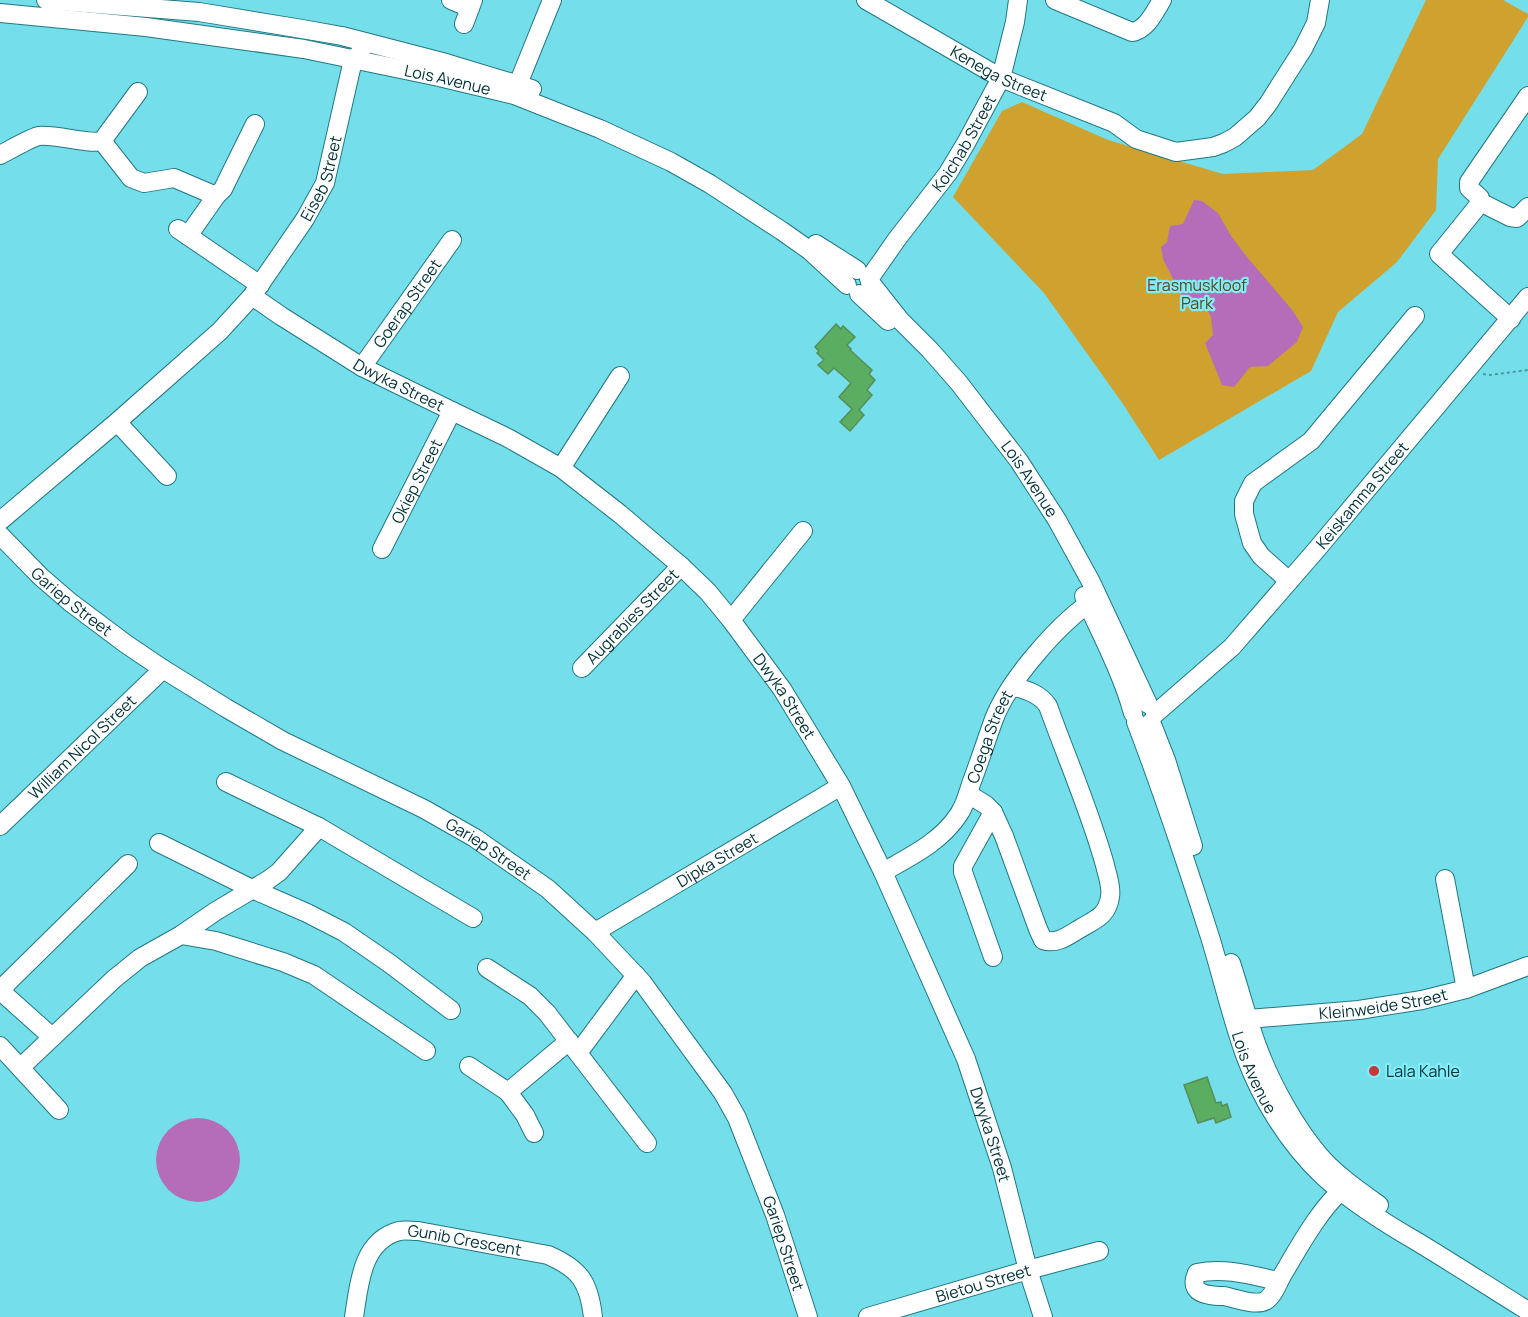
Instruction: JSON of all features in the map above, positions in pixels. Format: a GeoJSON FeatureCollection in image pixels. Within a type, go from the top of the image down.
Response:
{"type":"FeatureCollection","features":[{"type":"Feature","properties":{"kind":"street","name":"Lois Avenue"},"geometry":{"type":"LineString","coordinates":[[46,0],[200,6],[342,36],[446,63],[516,90],[671,162],[710,184],[800,244],[860,280],[904,336],[975,417],[1051,528],[1071,566],[1093,600],[1117,670],[1145,714],[1192,881],[1241,1019],[1245,1055],[1265,1098],[1290,1138],[1306,1158],[1345,1187],[1528,1298]]}},
{"type":"Feature","properties":{"kind":"street"},"geometry":{"type":"LineString","coordinates":[[451,0],[469,11]]}},
{"type":"Feature","properties":{"kind":"street"},"geometry":{"type":"LineString","coordinates":[[516,90],[552,0]]}},
{"type":"Feature","properties":{"kind":"street","name":"Kenega Street"},"geometry":{"type":"LineString","coordinates":[[866,0],[1001,78],[1114,123],[1136,139],[1176,153],[1213,147],[1235,137],[1257,118],[1303,49],[1316,23],[1320,0]]}},
{"type":"Feature","properties":{"kind":"street","name":"Koichab Street"},"geometry":{"type":"LineString","coordinates":[[860,280],[897,239],[948,173],[966,143],[1001,78],[1018,0]]}},
{"type":"Feature","properties":{"kind":"street"},"geometry":{"type":"LineString","coordinates":[[1055,0],[1084,6],[1126,31],[1137,32],[1149,20],[1162,0]]}},
{"type":"Feature","properties":{"kind":"street"},"geometry":{"type":"LineString","coordinates":[[196,34],[200,6]]}},
{"type":"Feature","properties":{"kind":"street","name":"Lois Avenue"},"geometry":{"type":"LineString","coordinates":[[0,13],[135,26],[304,49],[439,77],[516,90]]}},
{"type":"Feature","properties":{"kind":"street"},"geometry":{"type":"LineString","coordinates":[[342,36],[353,60],[372,44]]}},
{"type":"Feature","properties":{"kind":"street","name":"Eiseb Street"},"geometry":{"type":"LineString","coordinates":[[0,521],[220,331],[256,290],[305,219],[325,183],[353,60]]}},
{"type":"Feature","properties":{"kind":"street"},"geometry":{"type":"LineString","coordinates":[[0,155],[38,136],[97,143],[102,141],[138,92]]}},
{"type":"Feature","properties":{"kind":"street"},"geometry":{"type":"LineString","coordinates":[[1528,96],[1469,182],[1469,188],[1480,198],[1480,202],[1510,217],[1517,218],[1528,207]]}},
{"type":"Feature","properties":{"kind":"street"},"geometry":{"type":"LineString","coordinates":[[255,124],[223,189],[183,232],[256,290]]}},
{"type":"Feature","properties":{"kind":"street"},"geometry":{"type":"LineString","coordinates":[[102,141],[131,178],[144,183],[174,178],[216,196]]}},
{"type":"Feature","properties":{"kind":"street"},"geometry":{"type":"LineString","coordinates":[[1480,202],[1439,254],[1510,319]]}},
{"type":"Feature","properties":{"kind":"street","name":"Goerap Street"},"geometry":{"type":"LineString","coordinates":[[362,366],[452,240]]}},
{"type":"Feature","properties":{"kind":"street","name":"Dwyka Street"},"geometry":{"type":"LineString","coordinates":[[256,290],[281,316],[362,366],[508,438],[561,468],[681,566],[708,592],[731,620],[782,689],[841,786],[883,872],[966,1059],[1002,1168],[1028,1270],[1043,1317]]}},
{"type":"Feature","properties":{"kind":"street","name":"Keiskamma Street"},"geometry":{"type":"LineString","coordinates":[[1145,714],[1175,690],[1187,686],[1232,647],[1528,297]]}},
{"type":"Feature","properties":{"kind":"street"},"geometry":{"type":"LineString","coordinates":[[1289,581],[1261,556],[1252,543],[1244,514],[1246,495],[1253,483],[1311,441],[1414,316]]}},
{"type":"Feature","properties":{"kind":"street"},"geometry":{"type":"LineString","coordinates":[[561,468],[620,376]]}},
{"type":"Feature","properties":{"kind":"street","name":"Okiep Street"},"geometry":{"type":"LineString","coordinates":[[382,549],[452,411]]}},
{"type":"Feature","properties":{"kind":"street"},"geometry":{"type":"LineString","coordinates":[[117,422],[167,476]]}},
{"type":"Feature","properties":{"kind":"street"},"geometry":{"type":"LineString","coordinates":[[731,620],[803,531]]}},
{"type":"Feature","properties":{"kind":"street","name":"Gariep Street"},"geometry":{"type":"LineString","coordinates":[[0,535],[41,577],[70,602],[163,669],[283,741],[424,809],[476,838],[548,889],[595,932],[636,975],[723,1093],[737,1118],[775,1215],[808,1317]]}},
{"type":"Feature","properties":{"kind":"street","name":"Augrabies Street"},"geometry":{"type":"LineString","coordinates":[[582,668],[681,566]]}},
{"type":"Feature","properties":{"kind":"street","name":"Coega Street"},"geometry":{"type":"LineString","coordinates":[[883,872],[937,839],[960,812],[1005,696],[1060,629],[1093,600]]}},
{"type":"Feature","properties":{"kind":"street","name":"William Nicol Street"},"geometry":{"type":"LineString","coordinates":[[0,826],[163,669]]}},
{"type":"Feature","properties":{"kind":"street"},"geometry":{"type":"LineString","coordinates":[[968,794],[993,812],[1043,940],[1048,942],[1062,939],[1102,916],[1108,905],[1111,887],[1099,843],[1047,706],[1037,695],[1012,686]]}},
{"type":"Feature","properties":{"kind":"street"},"geometry":{"type":"LineString","coordinates":[[226,782],[319,827],[473,918]]}},
{"type":"Feature","properties":{"kind":"street","name":"Dipka Street"},"geometry":{"type":"LineString","coordinates":[[595,932],[841,786]]}},
{"type":"Feature","properties":{"kind":"street"},"geometry":{"type":"LineString","coordinates":[[993,812],[963,866],[963,872],[993,957]]}},
{"type":"Feature","properties":{"kind":"street"},"geometry":{"type":"LineString","coordinates":[[21,1067],[114,979],[140,958],[181,935],[279,872],[319,827]]}},
{"type":"Feature","properties":{"kind":"street"},"geometry":{"type":"LineString","coordinates":[[159,843],[344,932],[451,1010]]}},
{"type":"Feature","properties":{"kind":"street"},"geometry":{"type":"LineString","coordinates":[[52,1037],[5,995],[6,984],[128,864]]}},
{"type":"Feature","properties":{"kind":"street"},"geometry":{"type":"LineString","coordinates":[[1445,879],[1466,989]]}},
{"type":"Feature","properties":{"kind":"street"},"geometry":{"type":"LineString","coordinates":[[181,935],[216,941],[283,962],[315,975],[426,1051]]}},
{"type":"Feature","properties":{"kind":"street","name":"Kleinweide Street"},"geometry":{"type":"LineString","coordinates":[[1241,1019],[1359,1010],[1422,1000],[1466,989],[1528,966]]}},
{"type":"Feature","properties":{"kind":"street"},"geometry":{"type":"LineString","coordinates":[[487,968],[530,996],[547,1013],[647,1143]]}},
{"type":"Feature","properties":{"kind":"street"},"geometry":{"type":"LineString","coordinates":[[508,1092],[574,1047],[636,975]]}},
{"type":"Feature","properties":{"kind":"street"},"geometry":{"type":"LineString","coordinates":[[0,1046],[59,1110]]}},
{"type":"Feature","properties":{"kind":"street"},"geometry":{"type":"LineString","coordinates":[[469,1066],[508,1092],[534,1132]]}},
{"type":"Feature","properties":{"kind":"street","name":"Lois Avenue"},"geometry":{"type":"LineString","coordinates":[[1345,1187],[1351,1200],[1528,1311]]}},
{"type":"Feature","properties":{"kind":"street"},"geometry":{"type":"LineString","coordinates":[[1278,1281],[1302,1241],[1345,1187]]}},
{"type":"Feature","properties":{"kind":"street","name":"Gunib Crescent"},"geometry":{"type":"LineString","coordinates":[[354,1317],[361,1274],[370,1253],[380,1242],[393,1234],[418,1230],[548,1255],[560,1260],[573,1268],[588,1289],[593,1317]]}},
{"type":"Feature","properties":{"kind":"street","name":"Bietou Street"},"geometry":{"type":"LineString","coordinates":[[868,1317],[1099,1251]]}},
{"type":"Feature","properties":{"kind":"path"},"geometry":{"type":"LineString","coordinates":[[1466,371],[1490,375],[1528,370]]}},
{"type":"Feature","properties":{"kind":"green space","name":"Erasmuskloof Park"},"geometry":{"type":"Polygon","coordinates":[[[1426,0],[1503,0],[1528,14],[1438,159],[1436,210],[1397,262],[1338,312],[1311,371],[1159,460],[1123,404],[1044,293],[953,197],[1002,111],[1022,102],[1108,140],[1223,174],[1313,170],[1362,134],[1426,0]]]}},
{"type":"Feature","properties":{"kind":"shaded area"},"geometry":{"type":"Polygon","coordinates":[[[1194,200],[1202,201],[1218,213],[1231,236],[1293,311],[1303,327],[1297,342],[1268,366],[1250,367],[1234,387],[1222,385],[1205,343],[1213,335],[1211,317],[1206,307],[1186,305],[1163,259],[1161,247],[1167,242],[1170,226],[1183,224],[1194,200]]]}},
{"type":"Feature","properties":{"kind":"shaded area"},"geometry":{"type":"Polygon","coordinates":[[[198,1118],[214,1121],[228,1130],[237,1144],[240,1160],[237,1176],[228,1190],[214,1199],[198,1202],[182,1199],[168,1190],[159,1176],[156,1160],[159,1144],[168,1130],[182,1121],[198,1118]]]}},
{"type":"Feature","properties":{"kind":"building"},"geometry":{"type":"Polygon","coordinates":[[[836,324],[841,329],[843,326],[855,337],[847,345],[872,370],[869,374],[875,380],[867,390],[872,395],[859,410],[864,415],[850,431],[840,422],[852,409],[839,397],[851,383],[834,368],[828,374],[818,365],[824,360],[815,347],[836,324]]]}},
{"type":"Feature","properties":{"kind":"building"},"geometry":{"type":"Polygon","coordinates":[[[1207,1077],[1216,1103],[1221,1102],[1222,1106],[1227,1104],[1231,1117],[1216,1123],[1214,1118],[1198,1123],[1184,1085],[1207,1077]]]}},
{"type":"Feature","properties":{"kind":"place","name":"Lala Kahle"},"geometry":{"type":"Point","coordinates":[1374,1071]}}]}
